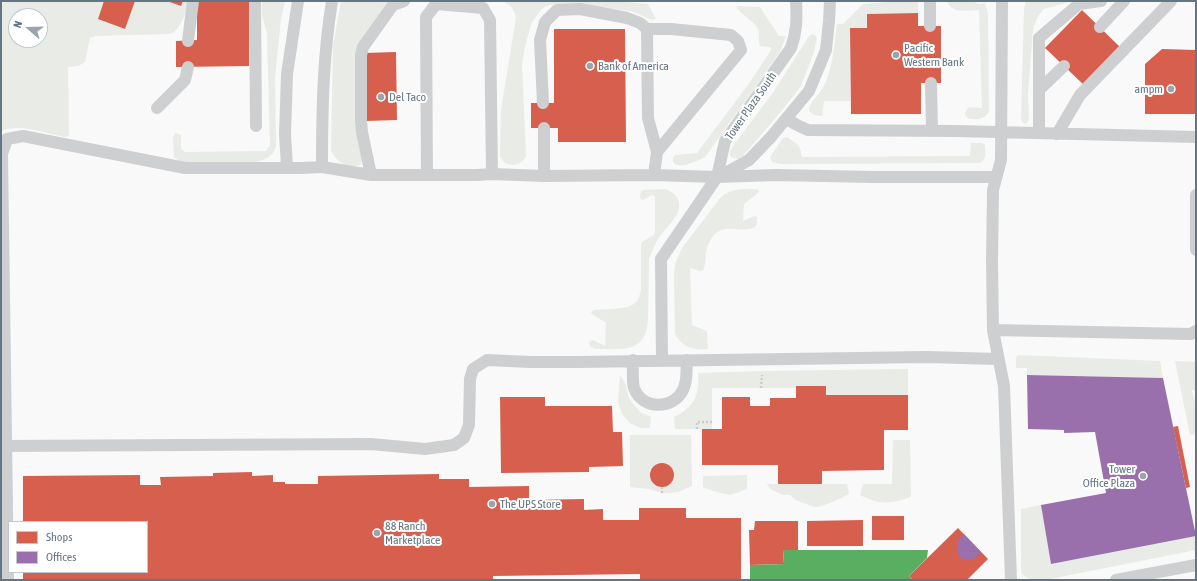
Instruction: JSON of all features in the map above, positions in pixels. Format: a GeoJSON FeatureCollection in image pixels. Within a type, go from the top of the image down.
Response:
{"type":"FeatureCollection","features":[{"type":"Feature","properties":{"kind":"lane"},"geometry":{"type":"LineString","coordinates":[[188,41],[193,1]]}},
{"type":"Feature","properties":{"kind":"lane"},"geometry":{"type":"LineString","coordinates":[[255,1],[256,126]]}},
{"type":"Feature","properties":{"kind":"lane"},"geometry":{"type":"LineString","coordinates":[[287,168],[285,134],[287,74],[298,1]]}},
{"type":"Feature","properties":{"kind":"lane"},"geometry":{"type":"LineString","coordinates":[[322,167],[324,77],[327,32],[332,1]]}},
{"type":"Feature","properties":{"kind":"lane"},"geometry":{"type":"LineString","coordinates":[[371,175],[362,132],[361,55],[363,47],[394,5],[404,1]]}},
{"type":"Feature","properties":{"kind":"lane","name":"Tower Plaza South"},"geometry":{"type":"LineString","coordinates":[[717,177],[725,141],[790,48],[796,30],[796,1]]}},
{"type":"Feature","properties":{"kind":"lane"},"geometry":{"type":"LineString","coordinates":[[662,360],[661,259],[717,177],[749,160],[771,137],[809,92],[826,50],[829,28],[830,1]]}},
{"type":"Feature","properties":{"kind":"lane"},"geometry":{"type":"LineString","coordinates":[[930,1],[930,26]]}},
{"type":"Feature","properties":{"kind":"lane"},"geometry":{"type":"LineString","coordinates":[[1002,1],[1001,160],[993,190],[993,330],[1004,386],[1011,580]]}},
{"type":"Feature","properties":{"kind":"lane"},"geometry":{"type":"LineString","coordinates":[[1039,133],[1040,38],[1079,4],[1101,1]]}},
{"type":"Feature","properties":{"kind":"lane"},"geometry":{"type":"LineString","coordinates":[[1100,27],[1124,1]]}},
{"type":"Feature","properties":{"kind":"lane"},"geometry":{"type":"LineString","coordinates":[[1057,134],[1080,95],[1171,1]]}},
{"type":"Feature","properties":{"kind":"lane"},"geometry":{"type":"LineString","coordinates":[[426,175],[426,17],[432,2],[483,8],[490,20],[492,174]]}},
{"type":"Feature","properties":{"kind":"lane"},"geometry":{"type":"LineString","coordinates":[[543,103],[540,40],[545,22],[557,10],[580,9],[627,18],[640,23],[647,29],[671,29],[731,35],[738,40],[741,50],[657,152]]}},
{"type":"Feature","properties":{"kind":"lane"},"geometry":{"type":"LineString","coordinates":[[647,29],[648,118],[657,152],[654,175]]}},
{"type":"Feature","properties":{"kind":"lane"},"geometry":{"type":"LineString","coordinates":[[1039,90],[1064,66]]}},
{"type":"Feature","properties":{"kind":"lane"},"geometry":{"type":"LineString","coordinates":[[157,108],[185,80],[188,67]]}},
{"type":"Feature","properties":{"kind":"lane"},"geometry":{"type":"LineString","coordinates":[[931,82],[932,131]]}},
{"type":"Feature","properties":{"kind":"lane"},"geometry":{"type":"LineString","coordinates":[[786,119],[808,130],[1002,132],[1196,137]]}},
{"type":"Feature","properties":{"kind":"lane"},"geometry":{"type":"LineString","coordinates":[[544,128],[544,176]]}},
{"type":"Feature","properties":{"kind":"lane"},"geometry":{"type":"LineString","coordinates":[[8,580],[3,446],[2,154],[7,140],[23,136],[185,168],[322,167],[371,175],[492,174],[544,176],[654,175],[717,177],[756,175],[996,177]]}},
{"type":"Feature","properties":{"kind":"lane"},"geometry":{"type":"LineString","coordinates":[[749,160],[756,175]]}},
{"type":"Feature","properties":{"kind":"lane"},"geometry":{"type":"LineString","coordinates":[[1196,195],[1196,250]]}},
{"type":"Feature","properties":{"kind":"lane"},"geometry":{"type":"LineString","coordinates":[[993,330],[1191,334],[1196,331]]}},
{"type":"Feature","properties":{"kind":"lane"},"geometry":{"type":"LineString","coordinates":[[3,446],[371,444],[425,449],[454,445],[464,438],[469,425],[470,379],[473,369],[487,360],[530,362],[926,358],[998,359]]}},
{"type":"Feature","properties":{"kind":"lane"},"geometry":{"type":"LineString","coordinates":[[633,360],[634,388],[638,396],[654,405],[663,405],[679,397],[684,390],[686,381],[687,360]]}},
{"type":"Feature","properties":{"kind":"lane"},"geometry":{"type":"LineString","coordinates":[[1116,580],[1196,565]]}},
{"type":"Feature","properties":{"kind":"path"},"geometry":{"type":"LineString","coordinates":[[697,429],[698,422],[712,422]]}},
{"type":"Feature","properties":{"kind":"path"},"geometry":{"type":"LineString","coordinates":[[662,487],[662,493]]}},
{"type":"Feature","properties":{"kind":"shaded area"},"geometry":{"type":"Polygon","coordinates":[[[1,1],[188,1],[182,21],[175,32],[169,34],[95,36],[90,38],[85,62],[78,66],[68,67],[69,136],[64,137],[23,128],[1,131],[1,1]]]}},
{"type":"Feature","properties":{"kind":"shaded area"},"geometry":{"type":"Polygon","coordinates":[[[262,1],[285,1],[281,19],[275,78],[276,146],[270,156],[263,160],[254,162],[242,164],[185,164],[174,157],[173,138],[175,133],[181,135],[181,149],[185,152],[266,151],[270,145],[267,34],[262,15],[262,1]]]}},
{"type":"Feature","properties":{"kind":"shaded area"},"geometry":{"type":"Polygon","coordinates":[[[341,1],[391,1],[362,40],[362,161],[360,165],[355,166],[342,164],[331,150],[333,46],[341,1]]]}},
{"type":"Feature","properties":{"kind":"shaded area"},"geometry":{"type":"Polygon","coordinates":[[[502,1],[616,1],[648,4],[656,19],[652,20],[631,11],[555,4],[546,6],[541,10],[532,22],[525,46],[522,64],[526,156],[520,163],[512,165],[505,162],[500,155],[501,110],[516,18],[512,7],[502,1]]]}},
{"type":"Feature","properties":{"kind":"shaded area"},"geometry":{"type":"Polygon","coordinates":[[[918,1],[918,13],[867,14],[867,28],[850,28],[850,101],[824,101],[822,116],[814,115],[809,111],[809,108],[822,89],[829,74],[837,24],[843,24],[863,4],[918,1]]]}},
{"type":"Feature","properties":{"kind":"shaded area"},"geometry":{"type":"Polygon","coordinates":[[[947,1],[973,1],[978,4],[985,3],[988,13],[989,111],[983,118],[973,119],[966,117],[965,113],[969,107],[982,108],[979,10],[956,10],[949,5],[947,1]]]}},
{"type":"Feature","properties":{"kind":"shaded area"},"geometry":{"type":"Polygon","coordinates":[[[1026,1],[1073,1],[1044,9],[1038,16],[1033,29],[1028,95],[1029,120],[1026,124],[1021,120],[1024,9],[1026,1]]]}},
{"type":"Feature","properties":{"kind":"shaded area"},"geometry":{"type":"Polygon","coordinates":[[[736,6],[760,7],[779,36],[786,36],[780,52],[705,157],[686,165],[676,165],[673,158],[675,155],[697,153],[750,82],[771,50],[770,47],[760,46],[757,27],[736,6]]]}},
{"type":"Feature","properties":{"kind":"shaded area"},"geometry":{"type":"Polygon","coordinates":[[[813,34],[817,38],[814,52],[801,86],[743,156],[739,159],[733,158],[730,156],[730,151],[733,146],[774,91],[809,36],[813,34]]]}},
{"type":"Feature","properties":{"kind":"shaded area"},"geometry":{"type":"Polygon","coordinates":[[[787,137],[798,145],[802,157],[970,156],[971,143],[982,143],[985,145],[985,156],[980,163],[781,164],[772,162],[770,157],[783,138],[787,137]]]}},
{"type":"Feature","properties":{"kind":"shaded area"},"geometry":{"type":"Polygon","coordinates":[[[665,189],[676,196],[679,207],[674,219],[658,239],[649,259],[648,322],[646,333],[642,340],[630,348],[595,349],[589,344],[590,341],[593,340],[605,346],[606,323],[591,312],[594,310],[627,307],[636,302],[640,295],[641,245],[642,242],[654,235],[655,232],[655,196],[652,195],[643,200],[640,199],[640,195],[643,190],[665,189]]]}},
{"type":"Feature","properties":{"kind":"shaded area"},"geometry":{"type":"Polygon","coordinates":[[[757,189],[759,191],[758,193],[744,204],[743,221],[754,216],[757,217],[757,224],[755,227],[749,229],[725,229],[715,234],[708,245],[703,271],[690,268],[692,325],[707,331],[708,349],[693,349],[681,342],[675,334],[675,264],[682,248],[721,197],[733,191],[757,189]]]}},
{"type":"Feature","properties":{"kind":"shaded area"},"geometry":{"type":"Polygon","coordinates":[[[1018,355],[1160,361],[1163,378],[1027,375],[1027,368],[1016,368],[1016,357],[1018,355]]]}},
{"type":"Feature","properties":{"kind":"shaded area"},"geometry":{"type":"Polygon","coordinates":[[[1175,361],[1196,362],[1196,390],[1192,390],[1196,403],[1196,434],[1190,435],[1175,361]]]}},
{"type":"Feature","properties":{"kind":"shaded area"},"geometry":{"type":"Polygon","coordinates":[[[908,369],[908,395],[826,395],[826,386],[796,388],[712,388],[712,429],[675,429],[674,417],[691,405],[697,394],[698,373],[908,369]]]}},
{"type":"Feature","properties":{"kind":"shaded area"},"geometry":{"type":"Polygon","coordinates":[[[620,375],[625,383],[629,398],[634,405],[640,412],[651,417],[650,428],[640,428],[630,423],[622,414],[618,402],[620,375]]]}},
{"type":"Feature","properties":{"kind":"shaded area"},"geometry":{"type":"Polygon","coordinates":[[[630,435],[691,435],[692,486],[678,492],[669,493],[630,487],[630,435]]]}},
{"type":"Feature","properties":{"kind":"shaded area"},"geometry":{"type":"Polygon","coordinates":[[[893,440],[910,440],[911,497],[891,502],[873,501],[860,495],[863,484],[892,484],[893,440]]]}},
{"type":"Feature","properties":{"kind":"shaded area"},"geometry":{"type":"Polygon","coordinates":[[[747,475],[747,489],[730,495],[703,487],[703,476],[747,475]]]}},
{"type":"Feature","properties":{"kind":"shaded area"},"geometry":{"type":"Polygon","coordinates":[[[767,484],[847,484],[849,494],[833,502],[814,507],[796,500],[790,495],[783,495],[770,489],[767,484]]]}},
{"type":"Feature","properties":{"kind":"shaded area"},"geometry":{"type":"Polygon","coordinates":[[[1041,505],[1051,564],[1196,536],[1196,550],[1045,580],[1030,579],[1022,574],[1021,569],[1021,509],[1041,505]]]}},
{"type":"Feature","properties":{"kind":"building: Shops"},"geometry":{"type":"Polygon","coordinates":[[[104,1],[135,1],[125,29],[98,19],[104,1]]]}},
{"type":"Feature","properties":{"kind":"building: Shops"},"geometry":{"type":"Polygon","coordinates":[[[167,1],[183,1],[181,6],[167,1]]]}},
{"type":"Feature","properties":{"kind":"building: Shops"},"geometry":{"type":"Polygon","coordinates":[[[197,1],[249,1],[249,66],[176,67],[176,41],[197,40],[197,1]]]}},
{"type":"Feature","properties":{"kind":"building: Shops"},"geometry":{"type":"Polygon","coordinates":[[[1082,10],[1121,48],[1085,86],[1045,48],[1082,10]]]}},
{"type":"Feature","properties":{"kind":"building: Shops","name":"Pacific Western Bank"},"geometry":{"type":"Polygon","coordinates":[[[918,13],[918,26],[941,26],[941,83],[921,83],[921,114],[851,114],[850,28],[867,28],[867,14],[918,13]]]}},
{"type":"Feature","properties":{"kind":"building: Shops","name":"Bank of America"},"geometry":{"type":"Polygon","coordinates":[[[554,29],[625,29],[626,142],[558,142],[558,128],[531,128],[531,103],[554,103],[554,29]]]}},
{"type":"Feature","properties":{"kind":"building: Shops","name":"ampm"},"geometry":{"type":"Polygon","coordinates":[[[1162,49],[1196,50],[1196,114],[1145,114],[1145,64],[1162,49]]]}},
{"type":"Feature","properties":{"kind":"building: Shops","name":"Del Taco"},"geometry":{"type":"Polygon","coordinates":[[[396,52],[397,120],[366,121],[364,53],[396,52]]]}},
{"type":"Feature","properties":{"kind":"building: Shops"},"geometry":{"type":"Polygon","coordinates":[[[796,386],[826,386],[826,395],[908,395],[908,430],[884,430],[884,470],[822,471],[822,484],[778,484],[778,465],[702,465],[702,429],[722,429],[722,397],[750,397],[750,406],[770,406],[770,398],[796,398],[796,386]]]}},
{"type":"Feature","properties":{"kind":"building: Shops"},"geometry":{"type":"Polygon","coordinates":[[[500,397],[545,397],[545,406],[612,406],[613,432],[622,432],[623,466],[589,467],[589,472],[501,473],[500,397]]]}},
{"type":"Feature","properties":{"kind":"building: Shops"},"geometry":{"type":"Polygon","coordinates":[[[1178,426],[1190,487],[1186,488],[1173,427],[1178,426]]]}},
{"type":"Feature","properties":{"kind":"building: Shops"},"geometry":{"type":"Polygon","coordinates":[[[662,463],[671,466],[674,475],[671,484],[662,487],[653,484],[650,475],[653,466],[662,463]]]}},
{"type":"Feature","properties":{"kind":"building: Shops"},"geometry":{"type":"Polygon","coordinates":[[[252,472],[252,476],[273,475],[273,482],[285,482],[285,484],[318,484],[318,476],[439,474],[439,479],[469,479],[469,487],[529,486],[529,500],[584,499],[584,510],[603,509],[603,520],[639,520],[639,508],[686,508],[686,518],[741,518],[741,580],[640,580],[640,574],[493,576],[493,580],[23,580],[23,573],[148,573],[148,521],[23,521],[23,476],[140,475],[140,485],[161,485],[160,477],[213,476],[213,473],[252,472]]]}},
{"type":"Feature","properties":{"kind":"building: Shops"},"geometry":{"type":"Polygon","coordinates":[[[1138,499],[1143,526],[1117,532],[1112,504],[1138,499]]]}},
{"type":"Feature","properties":{"kind":"building: Shops"},"geometry":{"type":"Polygon","coordinates":[[[872,516],[904,516],[904,540],[872,540],[872,516]]]}},
{"type":"Feature","properties":{"kind":"building: Shops"},"geometry":{"type":"Polygon","coordinates":[[[863,520],[863,546],[807,546],[807,521],[863,520]]]}},
{"type":"Feature","properties":{"kind":"building: Shops"},"geometry":{"type":"Polygon","coordinates":[[[755,521],[798,521],[798,550],[783,550],[784,564],[750,565],[749,530],[754,530],[755,521]]]}},
{"type":"Feature","properties":{"kind":"building: Shops"},"geometry":{"type":"Polygon","coordinates":[[[958,528],[988,559],[967,580],[913,580],[909,576],[958,528]]]}},
{"type":"Feature","properties":{"kind":"building: Offices","name":"Tower Office Plaza"},"geometry":{"type":"Polygon","coordinates":[[[1027,375],[1163,378],[1196,536],[1051,564],[1041,505],[1106,493],[1095,432],[1064,433],[1064,430],[1028,429],[1027,375]]]}},
{"type":"Feature","properties":{"kind":"building: Offices"},"geometry":{"type":"Polygon","coordinates":[[[964,534],[981,552],[974,559],[963,559],[957,552],[957,542],[964,534]]]}},
{"type":"Feature","properties":{"kind":"building: Public"},"geometry":{"type":"Polygon","coordinates":[[[783,550],[928,550],[927,558],[909,576],[913,580],[750,580],[750,565],[784,564],[783,550]]]}},
{"type":"Feature","properties":{"kind":"place","name":"Pacific Western Bank"},"geometry":{"type":"Point","coordinates":[896,55]}},
{"type":"Feature","properties":{"kind":"place","name":"Bank of America"},"geometry":{"type":"Point","coordinates":[590,66]}},
{"type":"Feature","properties":{"kind":"place","name":"ampm"},"geometry":{"type":"Point","coordinates":[1171,89]}},
{"type":"Feature","properties":{"kind":"place","name":"Del Taco"},"geometry":{"type":"Point","coordinates":[381,97]}},
{"type":"Feature","properties":{"kind":"place","name":"Tower Office Plaza"},"geometry":{"type":"Point","coordinates":[1143,476]}},
{"type":"Feature","properties":{"kind":"place","name":"The UPS Store"},"geometry":{"type":"Point","coordinates":[492,504]}},
{"type":"Feature","properties":{"kind":"place","name":"88 Ranch Marketplace"},"geometry":{"type":"Point","coordinates":[377,533]}}]}
